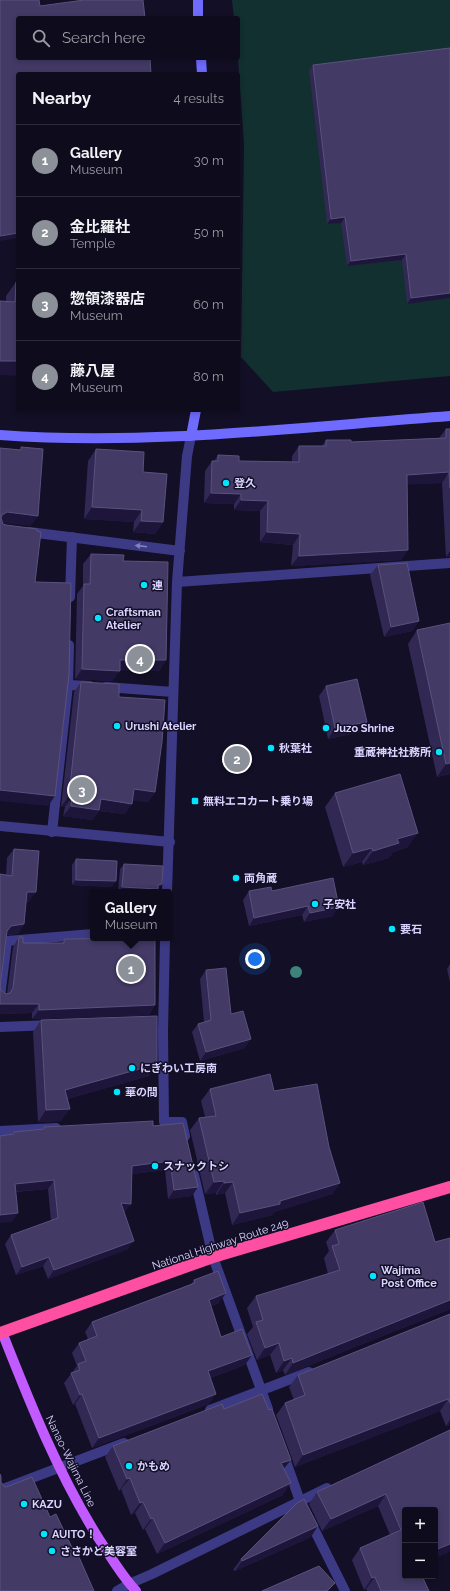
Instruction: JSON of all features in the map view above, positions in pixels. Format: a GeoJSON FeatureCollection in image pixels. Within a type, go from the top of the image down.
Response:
{"type":"FeatureCollection","features":[{"type":"Feature","properties":{"kind":"highway","name":"National Highway Route 249"},"geometry":{"type":"LineString","coordinates":[[1,1331],[213,1257],[450,1187]]}},
{"type":"Feature","properties":{"kind":"main road","name":"Nanao-Wajima Line"},"geometry":{"type":"LineString","coordinates":[[1,1331],[31,1406],[80,1508],[117,1568],[133,1587]]}},
{"type":"Feature","properties":{"kind":"street"},"geometry":{"type":"LineString","coordinates":[[198,0],[198,16]]}},
{"type":"Feature","properties":{"kind":"street"},"geometry":{"type":"LineString","coordinates":[[201,60],[202,72]]}},
{"type":"Feature","properties":{"kind":"street"},"geometry":{"type":"LineString","coordinates":[[167,889],[170,842],[177,582],[187,456],[196,412]]}},
{"type":"Feature","properties":{"kind":"street"},"geometry":{"type":"LineString","coordinates":[[0,435],[146,438],[260,432],[450,416]]}},
{"type":"Feature","properties":{"kind":"street"},"geometry":{"type":"LineString","coordinates":[[22,532],[180,551]]}},
{"type":"Feature","properties":{"kind":"street"},"geometry":{"type":"LineString","coordinates":[[70,606],[72,537]]}},
{"type":"Feature","properties":{"kind":"street"},"geometry":{"type":"LineString","coordinates":[[177,582],[450,563]]}},
{"type":"Feature","properties":{"kind":"street"},"geometry":{"type":"LineString","coordinates":[[52,832],[68,684],[70,636]]}},
{"type":"Feature","properties":{"kind":"street"},"geometry":{"type":"LineString","coordinates":[[68,684],[173,692]]}},
{"type":"Feature","properties":{"kind":"street"},"geometry":{"type":"LineString","coordinates":[[0,826],[170,842]]}},
{"type":"Feature","properties":{"kind":"street"},"geometry":{"type":"LineString","coordinates":[[0,997],[7,941],[90,934]]}},
{"type":"Feature","properties":{"kind":"street"},"geometry":{"type":"LineString","coordinates":[[165,941],[160,1022],[160,1122],[182,1122],[187,1145]]}},
{"type":"Feature","properties":{"kind":"street"},"geometry":{"type":"LineString","coordinates":[[0,1026],[62,1025]]}},
{"type":"Feature","properties":{"kind":"street"},"geometry":{"type":"LineString","coordinates":[[0,1131],[63,1128]]}},
{"type":"Feature","properties":{"kind":"street"},"geometry":{"type":"LineString","coordinates":[[192,1167],[213,1257],[272,1420]]}},
{"type":"Feature","properties":{"kind":"street"},"geometry":{"type":"LineString","coordinates":[[204,1412],[320,1368]]}},
{"type":"Feature","properties":{"kind":"street"},"geometry":{"type":"LineString","coordinates":[[0,1490],[132,1440]]}},
{"type":"Feature","properties":{"kind":"street"},"geometry":{"type":"LineString","coordinates":[[280,1442],[300,1501],[345,1591]]}},
{"type":"Feature","properties":{"kind":"street"},"geometry":{"type":"LineString","coordinates":[[117,1591],[133,1587],[152,1574],[336,1484]]}},
{"type":"Feature","properties":{"kind":"green space"},"geometry":{"type":"Polygon","coordinates":[[[232,0],[450,0],[450,376],[273,392],[241,357],[244,144],[238,60],[240,60],[240,16],[234,16],[232,0]]]}},
{"type":"Feature","properties":{"kind":"building"},"geometry":{"type":"Polygon","coordinates":[[[0,0],[39,0],[40,6],[84,0],[143,0],[145,16],[16,16],[16,60],[150,60],[151,72],[16,72],[16,233],[0,236],[0,0]]]}},
{"type":"Feature","properties":{"kind":"building"},"geometry":{"type":"Polygon","coordinates":[[[450,48],[450,293],[411,298],[406,254],[351,261],[345,217],[331,219],[313,65],[450,48]]]}},
{"type":"Feature","properties":{"kind":"building"},"geometry":{"type":"Polygon","coordinates":[[[16,282],[16,361],[0,361],[0,301],[15,302],[16,282]]]}},
{"type":"Feature","properties":{"kind":"building"},"geometry":{"type":"Polygon","coordinates":[[[446,429],[450,429],[450,488],[449,472],[407,475],[408,550],[299,556],[300,534],[267,532],[268,501],[241,500],[241,494],[211,493],[212,461],[218,461],[218,455],[239,456],[239,461],[299,462],[299,446],[326,446],[326,440],[351,440],[351,442],[446,438],[446,429]]]}},
{"type":"Feature","properties":{"kind":"building"},"geometry":{"type":"Polygon","coordinates":[[[21,447],[43,449],[38,516],[7,512],[2,515],[1,518],[3,524],[37,529],[37,531],[41,532],[35,582],[71,583],[69,674],[55,796],[0,790],[0,448],[21,450],[21,447]]]}},
{"type":"Feature","properties":{"kind":"building"},"geometry":{"type":"Polygon","coordinates":[[[96,449],[144,452],[143,472],[167,474],[163,522],[141,521],[142,510],[92,507],[96,449]]]}},
{"type":"Feature","properties":{"kind":"building"},"geometry":{"type":"Polygon","coordinates":[[[91,554],[124,555],[123,561],[168,562],[166,660],[120,660],[120,671],[82,669],[84,584],[90,584],[91,554]]]}},
{"type":"Feature","properties":{"kind":"building"},"geometry":{"type":"Polygon","coordinates":[[[407,563],[419,621],[391,627],[378,565],[407,563]]]}},
{"type":"Feature","properties":{"kind":"building"},"geometry":{"type":"Polygon","coordinates":[[[450,623],[450,763],[446,764],[417,630],[450,623]]]}},
{"type":"Feature","properties":{"kind":"building"},"geometry":{"type":"Polygon","coordinates":[[[357,679],[367,722],[335,728],[326,686],[357,679]]]}},
{"type":"Feature","properties":{"kind":"building"},"geometry":{"type":"Polygon","coordinates":[[[81,682],[119,684],[119,697],[165,700],[162,742],[155,792],[134,789],[132,804],[101,799],[99,810],[71,806],[72,797],[69,796],[81,682]]]}},
{"type":"Feature","properties":{"kind":"building"},"geometry":{"type":"Polygon","coordinates":[[[400,774],[418,833],[397,839],[399,843],[373,851],[372,848],[353,853],[335,793],[400,774]]]}},
{"type":"Feature","properties":{"kind":"building"},"geometry":{"type":"Polygon","coordinates":[[[14,849],[39,851],[36,892],[27,892],[24,924],[11,926],[7,931],[0,987],[0,874],[12,876],[14,849]]]}},
{"type":"Feature","properties":{"kind":"building"},"geometry":{"type":"Polygon","coordinates":[[[76,859],[117,861],[116,881],[76,880],[76,859]]]}},
{"type":"Feature","properties":{"kind":"building"},"geometry":{"type":"Polygon","coordinates":[[[124,864],[163,866],[162,884],[158,885],[158,889],[122,887],[124,864]]]}},
{"type":"Feature","properties":{"kind":"building"},"geometry":{"type":"Polygon","coordinates":[[[333,878],[339,907],[310,913],[308,906],[254,918],[249,891],[271,887],[272,891],[333,878]]]}},
{"type":"Feature","properties":{"kind":"building"},"geometry":{"type":"Polygon","coordinates":[[[19,937],[23,937],[23,943],[64,943],[64,939],[90,939],[90,941],[155,941],[155,1005],[39,1010],[39,1004],[0,1004],[0,987],[6,994],[10,993],[13,988],[19,937]]]}},
{"type":"Feature","properties":{"kind":"building"},"geometry":{"type":"Polygon","coordinates":[[[226,968],[231,1014],[243,1011],[251,1039],[206,1052],[198,1024],[211,1020],[206,970],[226,968]]]}},
{"type":"Feature","properties":{"kind":"building"},"geometry":{"type":"Polygon","coordinates":[[[157,1016],[157,1064],[65,1090],[70,1109],[46,1110],[41,1020],[157,1016]]]}},
{"type":"Feature","properties":{"kind":"building"},"geometry":{"type":"Polygon","coordinates":[[[270,1074],[274,1091],[317,1084],[329,1147],[340,1183],[280,1201],[280,1204],[240,1213],[233,1182],[214,1182],[199,1118],[216,1116],[210,1089],[270,1074]]]}},
{"type":"Feature","properties":{"kind":"building"},"geometry":{"type":"Polygon","coordinates":[[[153,1121],[153,1126],[183,1123],[198,1187],[174,1190],[170,1161],[132,1166],[131,1204],[121,1203],[134,1241],[54,1270],[49,1257],[22,1267],[11,1235],[58,1218],[54,1180],[15,1184],[18,1213],[0,1215],[0,1136],[14,1134],[14,1132],[44,1129],[44,1127],[153,1121]]]}},
{"type":"Feature","properties":{"kind":"building"},"geometry":{"type":"Polygon","coordinates":[[[423,1202],[435,1242],[450,1238],[450,1300],[293,1363],[292,1358],[284,1361],[279,1343],[265,1348],[256,1322],[263,1320],[256,1296],[340,1270],[332,1246],[339,1244],[335,1230],[423,1202]]]}},
{"type":"Feature","properties":{"kind":"building"},"geometry":{"type":"Polygon","coordinates":[[[218,1271],[226,1293],[209,1300],[221,1337],[242,1329],[252,1355],[208,1371],[216,1394],[99,1438],[82,1394],[80,1395],[71,1373],[80,1370],[78,1364],[86,1361],[79,1343],[97,1336],[92,1322],[195,1283],[194,1280],[218,1271]]]}},
{"type":"Feature","properties":{"kind":"building"},"geometry":{"type":"Polygon","coordinates":[[[450,1314],[450,1403],[448,1399],[303,1455],[285,1403],[305,1395],[298,1375],[450,1314]]]}},
{"type":"Feature","properties":{"kind":"building"},"geometry":{"type":"Polygon","coordinates":[[[262,1394],[269,1410],[272,1409],[291,1460],[281,1463],[291,1483],[165,1543],[153,1518],[151,1519],[143,1502],[140,1503],[130,1478],[127,1479],[113,1446],[222,1404],[224,1409],[262,1394]]]}},
{"type":"Feature","properties":{"kind":"building"},"geometry":{"type":"Polygon","coordinates":[[[450,1430],[450,1544],[438,1549],[438,1507],[402,1507],[402,1579],[423,1579],[429,1591],[381,1591],[375,1577],[372,1578],[360,1548],[401,1530],[386,1494],[331,1519],[317,1492],[450,1430]]]}},
{"type":"Feature","properties":{"kind":"building"},"geometry":{"type":"Polygon","coordinates":[[[0,1474],[1,1482],[5,1487],[32,1477],[50,1517],[56,1514],[77,1558],[79,1557],[94,1591],[0,1591],[0,1474]]]}},
{"type":"Feature","properties":{"kind":"building"},"geometry":{"type":"Polygon","coordinates":[[[304,1499],[318,1526],[242,1561],[241,1559],[297,1503],[304,1499]]]}},
{"type":"Feature","properties":{"kind":"building"},"geometry":{"type":"Polygon","coordinates":[[[319,1566],[335,1583],[327,1591],[262,1591],[319,1566]]]}},
{"type":"Feature","properties":{"kind":"place","name":"登久"},"geometry":{"type":"Point","coordinates":[226,483]}},
{"type":"Feature","properties":{"kind":"place","name":"連"},"geometry":{"type":"Point","coordinates":[144,585]}},
{"type":"Feature","properties":{"kind":"place","name":"Craftsman Atelier"},"geometry":{"type":"Point","coordinates":[98,618]}},
{"type":"Feature","properties":{"kind":"place","name":"藤八屋"},"geometry":{"type":"Point","coordinates":[140,659]}},
{"type":"Feature","properties":{"kind":"place","name":"Urushi Atelier"},"geometry":{"type":"Point","coordinates":[117,726]}},
{"type":"Feature","properties":{"kind":"place","name":"Juzo Shrine"},"geometry":{"type":"Point","coordinates":[326,728]}},
{"type":"Feature","properties":{"kind":"place","name":"秋葉社"},"geometry":{"type":"Point","coordinates":[271,748]}},
{"type":"Feature","properties":{"kind":"place","name":"重蔵神社社務所"},"geometry":{"type":"Point","coordinates":[439,752]}},
{"type":"Feature","properties":{"kind":"place","name":"金比羅社"},"geometry":{"type":"Point","coordinates":[237,759]}},
{"type":"Feature","properties":{"kind":"place","name":"惣領漆器店"},"geometry":{"type":"Point","coordinates":[82,790]}},
{"type":"Feature","properties":{"kind":"place","name":"無料エコカート乗り場"},"geometry":{"type":"Point","coordinates":[195,801]}},
{"type":"Feature","properties":{"kind":"place","name":"両角蔵"},"geometry":{"type":"Point","coordinates":[236,878]}},
{"type":"Feature","properties":{"kind":"place","name":"子安社"},"geometry":{"type":"Point","coordinates":[315,904]}},
{"type":"Feature","properties":{"kind":"place","name":"要石"},"geometry":{"type":"Point","coordinates":[392,929]}},
{"type":"Feature","properties":{"kind":"place","name":"Gallery"},"geometry":{"type":"Point","coordinates":[131,969]}},
{"type":"Feature","properties":{"kind":"place","name":"にぎわい工房南"},"geometry":{"type":"Point","coordinates":[132,1068]}},
{"type":"Feature","properties":{"kind":"place","name":"華の間"},"geometry":{"type":"Point","coordinates":[117,1092]}},
{"type":"Feature","properties":{"kind":"place","name":"スナックトシ"},"geometry":{"type":"Point","coordinates":[155,1166]}},
{"type":"Feature","properties":{"kind":"place","name":"Wajima Post Office"},"geometry":{"type":"Point","coordinates":[373,1276]}},
{"type":"Feature","properties":{"kind":"place","name":"かもめ"},"geometry":{"type":"Point","coordinates":[129,1466]}},
{"type":"Feature","properties":{"kind":"place","name":"KAZU"},"geometry":{"type":"Point","coordinates":[24,1504]}},
{"type":"Feature","properties":{"kind":"place","name":"AUITO！"},"geometry":{"type":"Point","coordinates":[44,1534]}},
{"type":"Feature","properties":{"kind":"place","name":"ささかど美容室"},"geometry":{"type":"Point","coordinates":[52,1551]}}]}
